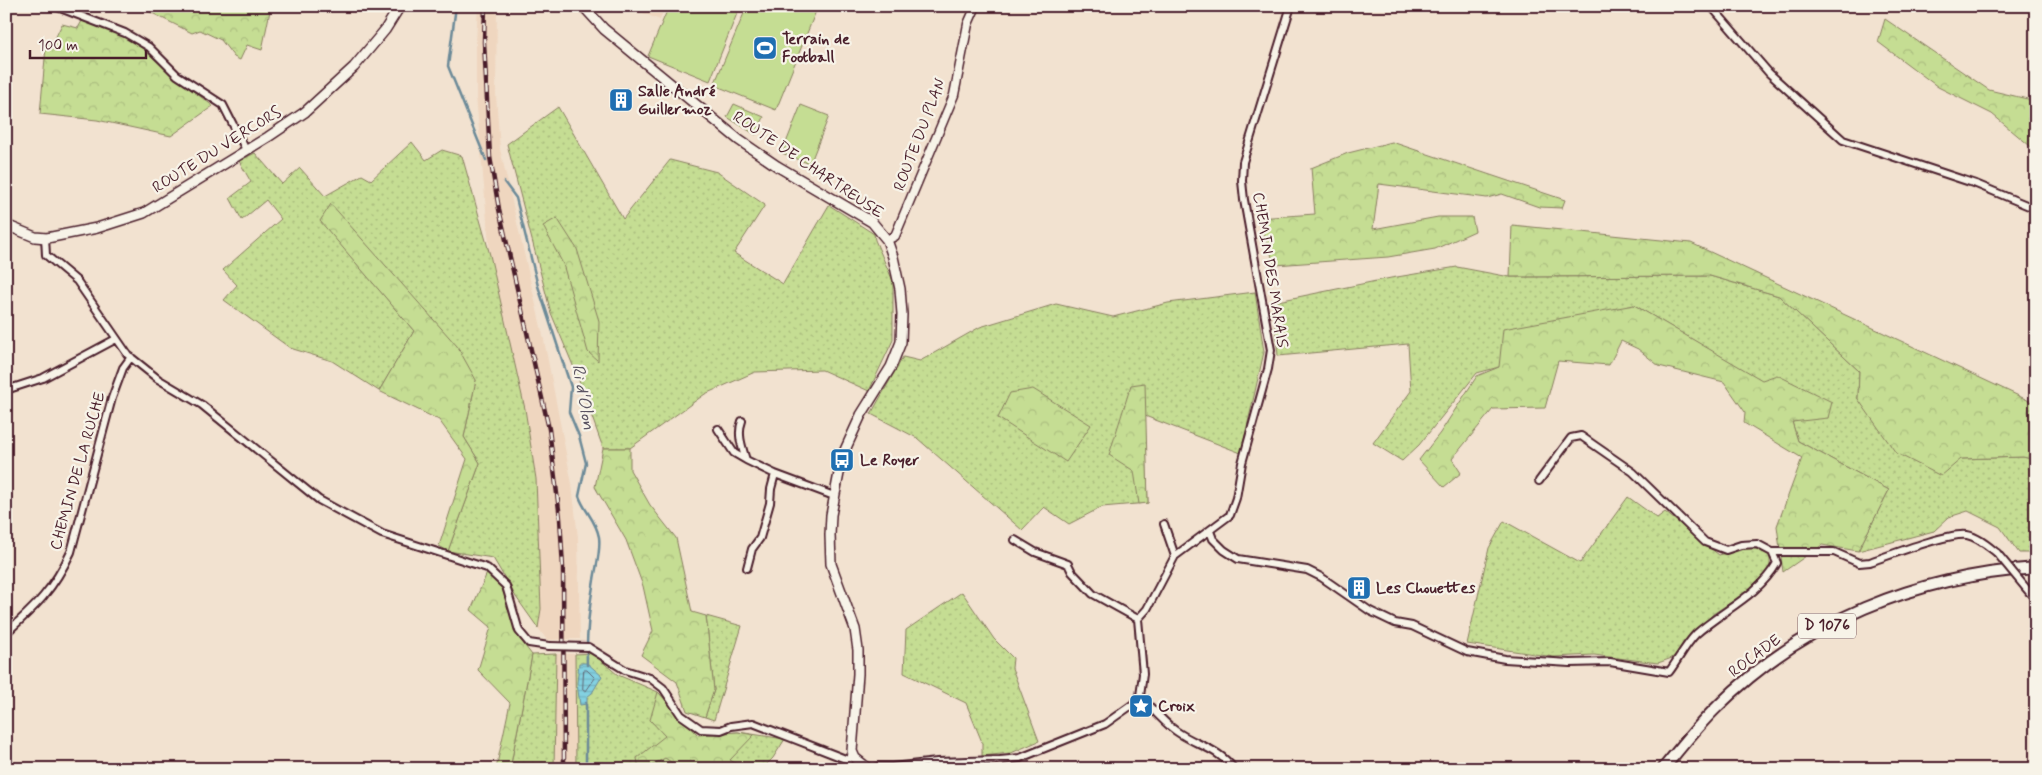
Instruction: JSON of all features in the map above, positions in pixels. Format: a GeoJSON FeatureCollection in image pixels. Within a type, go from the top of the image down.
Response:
{"type":"FeatureCollection","features":[{"type":"Feature","properties":{"kind":"main road","name":"ROUTE DU VERCORS"},"geometry":{"type":"LineString","coordinates":[[6,225],[28,234],[45,237],[97,228],[144,213],[289,124],[354,67],[385,30],[400,6]]}},
{"type":"Feature","properties":{"kind":"main road","name":"ROUTE DE CHARTREUSE"},"geometry":{"type":"LineString","coordinates":[[583,6],[604,29],[739,140],[778,166],[872,222],[887,240],[893,256],[900,289],[903,325],[901,342],[891,366],[861,416],[842,460],[834,496],[830,535],[831,564],[853,622],[858,650],[858,674],[850,757]]}},
{"type":"Feature","properties":{"kind":"main road","name":"ROCADE"},"geometry":{"type":"LineString","coordinates":[[1663,769],[1698,727],[1740,686],[1788,648],[1839,620],[1898,595],[1932,584],[1961,577],[2036,568]]}},
{"type":"Feature","properties":{"kind":"main road"},"geometry":{"type":"LineString","coordinates":[[850,757],[871,769]]}},
{"type":"Feature","properties":{"kind":"street"},"geometry":{"type":"LineString","coordinates":[[55,6],[125,33],[148,48],[177,75],[223,105],[246,150]]}},
{"type":"Feature","properties":{"kind":"street","name":"ROUTE DU PLAN"},"geometry":{"type":"LineString","coordinates":[[887,240],[895,236],[954,95],[968,24],[976,6]]}},
{"type":"Feature","properties":{"kind":"street","name":"CHEMIN DES MARAIS"},"geometry":{"type":"LineString","coordinates":[[1176,556],[1230,515],[1236,498],[1242,462],[1268,369],[1271,350],[1244,200],[1243,162],[1291,6]]}},
{"type":"Feature","properties":{"kind":"street"},"geometry":{"type":"LineString","coordinates":[[1711,6],[1769,73],[1844,140],[1976,184],[2036,209]]}},
{"type":"Feature","properties":{"kind":"street"},"geometry":{"type":"LineString","coordinates":[[45,237],[46,256],[77,281],[90,297],[116,339],[131,357],[158,379],[202,405],[318,500],[382,534],[487,568],[506,586],[519,631],[529,642],[549,646],[588,648],[625,670],[650,678],[663,688],[681,715],[701,729],[721,730],[731,726],[753,723],[850,757],[844,769]]}},
{"type":"Feature","properties":{"kind":"street"},"geometry":{"type":"LineString","coordinates":[[6,390],[43,378],[116,339]]}},
{"type":"Feature","properties":{"kind":"street","name":"CHEMIN DE LA RUCHE"},"geometry":{"type":"LineString","coordinates":[[6,633],[41,602],[60,575],[67,560],[112,398],[123,368],[131,357]]}},
{"type":"Feature","properties":{"kind":"street"},"geometry":{"type":"LineString","coordinates":[[742,421],[740,429],[741,442],[746,460]]}},
{"type":"Feature","properties":{"kind":"street"},"geometry":{"type":"LineString","coordinates":[[718,429],[734,453],[746,460],[774,474],[834,496]]}},
{"type":"Feature","properties":{"kind":"street"},"geometry":{"type":"LineString","coordinates":[[1539,481],[1571,438],[1581,436],[1633,472],[1705,542],[1726,550],[1741,545],[1757,544],[1772,552],[1834,552],[1859,563],[1870,562],[1950,536],[1967,535],[1980,540],[1997,553],[2036,599]]}},
{"type":"Feature","properties":{"kind":"street"},"geometry":{"type":"LineString","coordinates":[[747,568],[752,549],[760,538],[774,474]]}},
{"type":"Feature","properties":{"kind":"street"},"geometry":{"type":"LineString","coordinates":[[1138,619],[1147,609],[1176,556],[1164,524]]}},
{"type":"Feature","properties":{"kind":"street"},"geometry":{"type":"LineString","coordinates":[[1210,531],[1213,538],[1224,550],[1238,559],[1308,570],[1370,611],[1395,623],[1412,626],[1467,652],[1505,659],[1570,663],[1610,662],[1669,672],[1695,635],[1743,601],[1769,576],[1777,563],[1772,552]]}},
{"type":"Feature","properties":{"kind":"street"},"geometry":{"type":"LineString","coordinates":[[1015,540],[1036,552],[1068,564],[1072,572],[1093,594],[1138,619]]}},
{"type":"Feature","properties":{"kind":"street"},"geometry":{"type":"LineString","coordinates":[[871,769],[937,762],[1020,758],[1105,724],[1136,702],[1140,696],[1143,674],[1142,640],[1138,619]]}},
{"type":"Feature","properties":{"kind":"street"},"geometry":{"type":"LineString","coordinates":[[1140,696],[1176,731],[1226,758],[1234,769]]}},
{"type":"Feature","properties":{"kind":"shaded area"},"geometry":{"type":"Polygon","coordinates":[[[478,6],[497,6],[496,95],[500,149],[544,340],[572,484],[578,538],[580,639],[547,640],[538,628],[541,609],[536,479],[525,409],[490,255],[476,96],[478,6]]]}},
{"type":"Feature","properties":{"kind":"shaded area"},"geometry":{"type":"Polygon","coordinates":[[[637,6],[665,6],[660,20],[635,10],[637,6]]]}},
{"type":"Feature","properties":{"kind":"shaded area"},"geometry":{"type":"Polygon","coordinates":[[[556,654],[575,654],[576,769],[554,769],[556,654]]]}},
{"type":"Feature","properties":{"kind":"green space"},"geometry":{"type":"Polygon","coordinates":[[[138,6],[271,6],[262,50],[247,45],[240,60],[234,57],[221,40],[200,30],[192,33],[138,6]]]}},
{"type":"Feature","properties":{"kind":"green space","name":"Terrain de Football"},"geometry":{"type":"Polygon","coordinates":[[[669,6],[740,6],[710,81],[648,56],[669,6]]]}},
{"type":"Feature","properties":{"kind":"green space","name":"Terrain de Football"},"geometry":{"type":"Polygon","coordinates":[[[747,6],[804,6],[816,11],[776,110],[714,85],[747,6]]]}},
{"type":"Feature","properties":{"kind":"green space"},"geometry":{"type":"Polygon","coordinates":[[[1885,19],[1989,90],[2036,101],[2036,151],[1992,114],[1938,87],[1878,42],[1885,19]]]}},
{"type":"Feature","properties":{"kind":"green space"},"geometry":{"type":"Polygon","coordinates":[[[82,21],[124,36],[143,49],[177,79],[213,106],[171,136],[97,120],[40,114],[46,47],[53,43],[62,24],[78,28],[82,21]]]}},
{"type":"Feature","properties":{"kind":"green space"},"geometry":{"type":"Polygon","coordinates":[[[734,104],[764,117],[756,135],[727,117],[734,104]]]}},
{"type":"Feature","properties":{"kind":"green space"},"geometry":{"type":"Polygon","coordinates":[[[801,105],[829,116],[810,164],[782,153],[801,105]]]}},
{"type":"Feature","properties":{"kind":"green space"},"geometry":{"type":"Polygon","coordinates":[[[558,107],[623,219],[670,160],[717,172],[765,205],[734,253],[783,284],[829,205],[874,234],[893,281],[893,340],[869,391],[822,370],[755,372],[705,394],[630,448],[603,448],[577,375],[551,313],[507,144],[558,107]]]}},
{"type":"Feature","properties":{"kind":"green space"},"geometry":{"type":"Polygon","coordinates":[[[412,142],[426,160],[442,150],[462,156],[490,255],[525,409],[536,479],[541,609],[538,628],[516,597],[493,558],[448,551],[480,463],[464,437],[476,380],[321,221],[414,331],[379,391],[332,361],[290,348],[224,300],[237,285],[223,270],[281,219],[266,200],[242,220],[230,198],[251,182],[239,161],[255,153],[282,184],[300,168],[325,196],[362,175],[371,180],[412,142]]]}},
{"type":"Feature","properties":{"kind":"green space"},"geometry":{"type":"Polygon","coordinates":[[[1392,142],[1565,200],[1562,208],[1539,207],[1502,194],[1487,198],[1379,184],[1373,229],[1438,217],[1472,217],[1475,231],[1435,249],[1388,257],[1275,265],[1258,218],[1315,214],[1311,168],[1348,153],[1392,142]]]}},
{"type":"Feature","properties":{"kind":"green space"},"geometry":{"type":"Polygon","coordinates":[[[331,204],[457,346],[476,380],[464,437],[480,463],[448,551],[439,546],[467,459],[439,420],[379,391],[414,331],[320,221],[331,204]]]}},
{"type":"Feature","properties":{"kind":"green space"},"geometry":{"type":"Polygon","coordinates":[[[557,218],[577,249],[599,321],[598,361],[588,352],[563,264],[543,226],[557,218]]]}},
{"type":"Feature","properties":{"kind":"green space"},"geometry":{"type":"Polygon","coordinates":[[[1512,225],[1691,243],[2036,404],[2036,460],[2023,457],[1961,459],[1941,476],[1896,453],[1858,399],[1859,371],[1779,296],[1710,276],[1510,277],[1512,225]]]}},
{"type":"Feature","properties":{"kind":"green space"},"geometry":{"type":"Polygon","coordinates":[[[1457,267],[1510,277],[1710,276],[1779,296],[1859,371],[1858,399],[1961,459],[2023,457],[2036,460],[2036,553],[2019,553],[2000,527],[1968,511],[1949,517],[1934,531],[1858,551],[1889,490],[1798,441],[1792,422],[1806,419],[1762,381],[1634,305],[1499,367],[1477,373],[1419,445],[1402,461],[1373,443],[1411,391],[1408,344],[1278,356],[1273,302],[1391,278],[1457,267]]]}},
{"type":"Feature","properties":{"kind":"green space"},"geometry":{"type":"Polygon","coordinates":[[[1255,292],[1264,352],[1241,453],[1145,416],[1148,503],[1102,507],[1069,524],[1044,507],[1022,530],[917,438],[871,414],[903,357],[920,361],[980,327],[1056,304],[1113,317],[1168,303],[1255,292]]]}},
{"type":"Feature","properties":{"kind":"green space"},"geometry":{"type":"Polygon","coordinates":[[[1634,305],[1762,380],[1777,375],[1832,402],[1828,418],[1792,422],[1798,441],[1889,490],[1858,551],[1822,545],[1783,572],[1777,526],[1802,458],[1744,423],[1745,412],[1724,382],[1659,366],[1638,349],[1621,341],[1609,365],[1558,361],[1545,408],[1493,409],[1452,459],[1461,473],[1444,487],[1419,460],[1440,433],[1477,376],[1499,367],[1503,329],[1634,305]]]}},
{"type":"Feature","properties":{"kind":"green space"},"geometry":{"type":"Polygon","coordinates":[[[1145,383],[1148,503],[1139,504],[1134,471],[1109,455],[1131,385],[1145,383]]]}},
{"type":"Feature","properties":{"kind":"green space"},"geometry":{"type":"Polygon","coordinates":[[[1033,389],[1091,425],[1066,462],[998,418],[1010,393],[1033,389]]]}},
{"type":"Feature","properties":{"kind":"green space"},"geometry":{"type":"Polygon","coordinates":[[[603,448],[630,448],[630,470],[650,505],[676,538],[692,612],[706,616],[714,690],[705,717],[687,711],[677,682],[641,655],[653,631],[643,586],[626,540],[595,487],[603,448]]]}},
{"type":"Feature","properties":{"kind":"green space"},"geometry":{"type":"Polygon","coordinates":[[[1628,497],[1657,518],[1665,512],[1719,555],[1745,549],[1764,552],[1770,556],[1770,569],[1745,593],[1713,614],[1672,658],[1658,663],[1594,655],[1554,657],[1467,644],[1489,548],[1504,521],[1580,563],[1628,497]]]}},
{"type":"Feature","properties":{"kind":"green space"},"geometry":{"type":"Polygon","coordinates":[[[487,573],[502,588],[519,638],[532,655],[510,769],[496,769],[510,703],[478,670],[491,627],[471,610],[487,573]]]}},
{"type":"Feature","properties":{"kind":"green space"},"geometry":{"type":"Polygon","coordinates":[[[962,592],[994,639],[1013,658],[1012,668],[1039,741],[1011,753],[982,756],[982,742],[966,703],[904,673],[906,630],[962,592]]]}},
{"type":"Feature","properties":{"kind":"green space"},"geometry":{"type":"Polygon","coordinates":[[[706,616],[742,626],[714,720],[705,717],[714,690],[706,616]]]}},
{"type":"Feature","properties":{"kind":"green space"},"geometry":{"type":"Polygon","coordinates":[[[592,653],[618,675],[658,692],[698,735],[738,732],[785,739],[773,758],[762,769],[576,769],[575,654],[592,653]]]}},
{"type":"Feature","properties":{"kind":"green space"},"geometry":{"type":"Polygon","coordinates":[[[556,654],[554,769],[510,769],[532,655],[556,654]]]}},
{"type":"Feature","properties":{"kind":"green space"},"geometry":{"type":"Polygon","coordinates":[[[658,692],[698,735],[738,732],[754,735],[730,760],[744,769],[681,769],[665,758],[645,769],[639,769],[637,758],[665,736],[650,720],[658,692]]]}},
{"type":"Feature","properties":{"kind":"water"},"geometry":{"type":"Polygon","coordinates":[[[579,663],[587,663],[602,676],[592,693],[587,697],[587,704],[580,705],[577,683],[579,663]]]}},
{"type":"Feature","properties":{"kind":"waterway","name":"Ri d'Olon"},"geometry":{"type":"LineString","coordinates":[[456,6],[448,66],[486,160]]}},
{"type":"Feature","properties":{"kind":"waterway","name":"Ri d'Olon"},"geometry":{"type":"LineString","coordinates":[[504,182],[516,198],[538,286],[571,387],[569,412],[579,436],[586,463],[579,496],[599,537],[599,553],[588,622],[587,665]]}},
{"type":"Feature","properties":{"kind":"waterway","name":"Ri d'Olon"},"geometry":{"type":"LineString","coordinates":[[586,703],[586,769]]}},
{"type":"Feature","properties":{"kind":"railway"},"geometry":{"type":"LineString","coordinates":[[485,6],[484,42],[490,157],[499,209],[549,429],[560,518],[563,568],[564,769]]}},
{"type":"Feature","properties":{"kind":"place","name":"Terrain de Football"},"geometry":{"type":"Point","coordinates":[765,48]}},
{"type":"Feature","properties":{"kind":"place","name":"Salle André Guillermoz"},"geometry":{"type":"Point","coordinates":[621,100]}},
{"type":"Feature","properties":{"kind":"place","name":"Le Royer"},"geometry":{"type":"Point","coordinates":[842,460]}},
{"type":"Feature","properties":{"kind":"place","name":"Les Chouettes"},"geometry":{"type":"Point","coordinates":[1359,588]}},
{"type":"Feature","properties":{"kind":"place","name":"Croix"},"geometry":{"type":"Point","coordinates":[1141,706]}}]}
